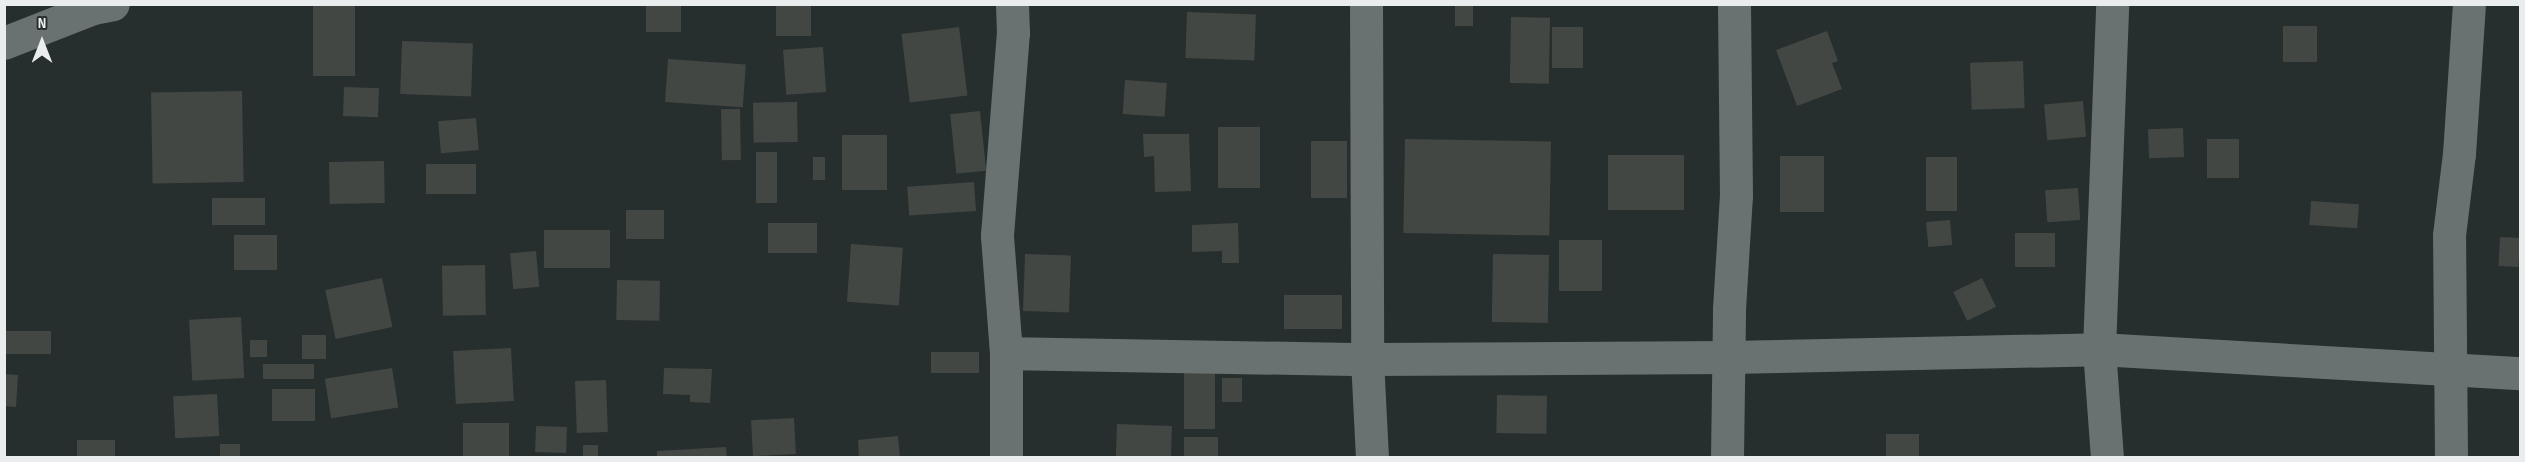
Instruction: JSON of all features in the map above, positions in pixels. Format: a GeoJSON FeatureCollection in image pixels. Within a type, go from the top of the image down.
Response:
{"type":"FeatureCollection","features":[{"type":"Feature","properties":{"kind":"street"},"geometry":{"type":"LineString","coordinates":[[4,43],[93,8],[113,4]]}},
{"type":"Feature","properties":{"kind":"street"},"geometry":{"type":"LineString","coordinates":[[1006,458],[1006,353],[997,235],[1013,33],[1012,4]]}},
{"type":"Feature","properties":{"kind":"street"},"geometry":{"type":"LineString","coordinates":[[1366,4],[1367,359],[1372,458]]}},
{"type":"Feature","properties":{"kind":"street"},"geometry":{"type":"LineString","coordinates":[[1727,458],[1728,357],[1736,196],[1734,4]]}},
{"type":"Feature","properties":{"kind":"street"},"geometry":{"type":"LineString","coordinates":[[2107,458],[2099,349],[2112,4]]}},
{"type":"Feature","properties":{"kind":"street"},"geometry":{"type":"LineString","coordinates":[[2451,458],[2449,235],[2459,154],[2469,4]]}},
{"type":"Feature","properties":{"kind":"street"},"geometry":{"type":"LineString","coordinates":[[1006,353],[1367,359],[1728,357],[2099,349],[2520,372]]}},
{"type":"Feature","properties":{"kind":"building"},"geometry":{"type":"Polygon","coordinates":[[[646,4],[681,4],[681,32],[646,32],[646,4]]]}},
{"type":"Feature","properties":{"kind":"building"},"geometry":{"type":"Polygon","coordinates":[[[776,4],[811,4],[811,36],[776,36],[776,4]]]}},
{"type":"Feature","properties":{"kind":"building"},"geometry":{"type":"Polygon","coordinates":[[[1455,4],[1473,4],[1473,26],[1455,26],[1455,4]]]}},
{"type":"Feature","properties":{"kind":"building"},"geometry":{"type":"Polygon","coordinates":[[[313,5],[355,5],[355,76],[313,76],[313,5]]]}},
{"type":"Feature","properties":{"kind":"building"},"geometry":{"type":"Polygon","coordinates":[[[1187,12],[1256,14],[1254,60],[1185,58],[1187,12]]]}},
{"type":"Feature","properties":{"kind":"building"},"geometry":{"type":"Polygon","coordinates":[[[1511,17],[1550,18],[1549,84],[1510,83],[1511,17]]]}},
{"type":"Feature","properties":{"kind":"building"},"geometry":{"type":"Polygon","coordinates":[[[2283,26],[2317,26],[2317,62],[2283,62],[2283,26]]]}},
{"type":"Feature","properties":{"kind":"building"},"geometry":{"type":"Polygon","coordinates":[[[959,27],[967,95],[910,103],[901,34],[959,27]]]}},
{"type":"Feature","properties":{"kind":"building"},"geometry":{"type":"Polygon","coordinates":[[[1552,27],[1583,27],[1583,68],[1552,68],[1552,27]]]}},
{"type":"Feature","properties":{"kind":"building"},"geometry":{"type":"Polygon","coordinates":[[[1827,31],[1838,61],[1832,63],[1842,89],[1797,106],[1776,50],[1827,31]]]}},
{"type":"Feature","properties":{"kind":"building"},"geometry":{"type":"Polygon","coordinates":[[[402,41],[473,43],[471,96],[400,94],[402,41]]]}},
{"type":"Feature","properties":{"kind":"building"},"geometry":{"type":"Polygon","coordinates":[[[823,47],[826,92],[786,95],[783,50],[823,47]]]}},
{"type":"Feature","properties":{"kind":"building"},"geometry":{"type":"Polygon","coordinates":[[[668,59],[746,64],[743,107],[665,102],[668,59]]]}},
{"type":"Feature","properties":{"kind":"building"},"geometry":{"type":"Polygon","coordinates":[[[2023,61],[2025,108],[1972,110],[1970,63],[2023,61]]]}},
{"type":"Feature","properties":{"kind":"building"},"geometry":{"type":"Polygon","coordinates":[[[1125,80],[1167,83],[1165,117],[1123,114],[1125,80]]]}},
{"type":"Feature","properties":{"kind":"building"},"geometry":{"type":"Polygon","coordinates":[[[344,87],[379,88],[378,117],[343,116],[344,87]]]}},
{"type":"Feature","properties":{"kind":"building"},"geometry":{"type":"Polygon","coordinates":[[[242,91],[244,182],[153,184],[151,93],[242,91]]]}},
{"type":"Feature","properties":{"kind":"building"},"geometry":{"type":"Polygon","coordinates":[[[2083,101],[2086,137],[2047,140],[2044,104],[2083,101]]]}},
{"type":"Feature","properties":{"kind":"building"},"geometry":{"type":"Polygon","coordinates":[[[797,102],[798,142],[754,143],[753,103],[797,102]]]}},
{"type":"Feature","properties":{"kind":"building"},"geometry":{"type":"Polygon","coordinates":[[[721,109],[740,109],[741,160],[722,160],[721,109]]]}},
{"type":"Feature","properties":{"kind":"building"},"geometry":{"type":"Polygon","coordinates":[[[980,111],[986,171],[956,174],[950,114],[980,111]]]}},
{"type":"Feature","properties":{"kind":"building"},"geometry":{"type":"Polygon","coordinates":[[[476,118],[479,150],[441,153],[438,121],[476,118]]]}},
{"type":"Feature","properties":{"kind":"building"},"geometry":{"type":"Polygon","coordinates":[[[1218,127],[1260,127],[1260,188],[1218,188],[1218,127]]]}},
{"type":"Feature","properties":{"kind":"building"},"geometry":{"type":"Polygon","coordinates":[[[2183,128],[2184,157],[2149,158],[2148,129],[2183,128]]]}},
{"type":"Feature","properties":{"kind":"building"},"geometry":{"type":"Polygon","coordinates":[[[1143,134],[1189,134],[1191,191],[1155,192],[1154,156],[1144,157],[1143,134]]]}},
{"type":"Feature","properties":{"kind":"building"},"geometry":{"type":"Polygon","coordinates":[[[842,135],[887,135],[887,190],[842,190],[842,135]]]}},
{"type":"Feature","properties":{"kind":"building"},"geometry":{"type":"Polygon","coordinates":[[[1405,139],[1551,142],[1549,236],[1403,233],[1405,139]]]}},
{"type":"Feature","properties":{"kind":"building"},"geometry":{"type":"Polygon","coordinates":[[[2207,139],[2239,139],[2239,178],[2207,178],[2207,139]]]}},
{"type":"Feature","properties":{"kind":"building"},"geometry":{"type":"Polygon","coordinates":[[[1311,141],[1347,141],[1347,198],[1311,198],[1311,141]]]}},
{"type":"Feature","properties":{"kind":"building"},"geometry":{"type":"Polygon","coordinates":[[[756,152],[777,152],[777,203],[756,203],[756,152]]]}},
{"type":"Feature","properties":{"kind":"building"},"geometry":{"type":"Polygon","coordinates":[[[1608,155],[1684,155],[1684,210],[1608,210],[1608,155]]]}},
{"type":"Feature","properties":{"kind":"building"},"geometry":{"type":"Polygon","coordinates":[[[1780,156],[1824,156],[1824,212],[1780,212],[1780,156]]]}},
{"type":"Feature","properties":{"kind":"building"},"geometry":{"type":"Polygon","coordinates":[[[813,157],[825,157],[825,180],[813,180],[813,157]]]}},
{"type":"Feature","properties":{"kind":"building"},"geometry":{"type":"Polygon","coordinates":[[[1926,157],[1957,157],[1957,211],[1926,211],[1926,157]]]}},
{"type":"Feature","properties":{"kind":"building"},"geometry":{"type":"Polygon","coordinates":[[[384,161],[385,203],[330,204],[329,162],[384,161]]]}},
{"type":"Feature","properties":{"kind":"building"},"geometry":{"type":"Polygon","coordinates":[[[426,164],[476,164],[476,194],[426,194],[426,164]]]}},
{"type":"Feature","properties":{"kind":"building"},"geometry":{"type":"Polygon","coordinates":[[[974,182],[976,211],[909,216],[907,187],[974,182]]]}},
{"type":"Feature","properties":{"kind":"building"},"geometry":{"type":"Polygon","coordinates":[[[2078,188],[2080,220],[2047,222],[2045,190],[2078,188]]]}},
{"type":"Feature","properties":{"kind":"building"},"geometry":{"type":"Polygon","coordinates":[[[212,198],[265,198],[265,225],[212,225],[212,198]]]}},
{"type":"Feature","properties":{"kind":"building"},"geometry":{"type":"Polygon","coordinates":[[[2311,201],[2359,204],[2357,228],[2309,225],[2311,201]]]}},
{"type":"Feature","properties":{"kind":"building"},"geometry":{"type":"Polygon","coordinates":[[[626,210],[664,210],[664,239],[626,239],[626,210]]]}},
{"type":"Feature","properties":{"kind":"building"},"geometry":{"type":"Polygon","coordinates":[[[1950,220],[1952,245],[1928,247],[1926,222],[1950,220]]]}},
{"type":"Feature","properties":{"kind":"building"},"geometry":{"type":"Polygon","coordinates":[[[768,223],[817,223],[817,253],[768,253],[768,223]]]}},
{"type":"Feature","properties":{"kind":"building"},"geometry":{"type":"Polygon","coordinates":[[[1238,223],[1239,263],[1222,263],[1222,251],[1192,252],[1192,225],[1238,223]]]}},
{"type":"Feature","properties":{"kind":"building"},"geometry":{"type":"Polygon","coordinates":[[[544,230],[610,230],[610,268],[544,268],[544,230]]]}},
{"type":"Feature","properties":{"kind":"building"},"geometry":{"type":"Polygon","coordinates":[[[2015,233],[2055,233],[2055,267],[2015,267],[2015,233]]]}},
{"type":"Feature","properties":{"kind":"building"},"geometry":{"type":"Polygon","coordinates":[[[234,235],[277,235],[277,270],[234,270],[234,235]]]}},
{"type":"Feature","properties":{"kind":"building"},"geometry":{"type":"Polygon","coordinates":[[[2500,237],[2520,238],[2518,267],[2498,266],[2500,237]]]}},
{"type":"Feature","properties":{"kind":"building"},"geometry":{"type":"Polygon","coordinates":[[[1559,240],[1602,240],[1602,291],[1559,291],[1559,240]]]}},
{"type":"Feature","properties":{"kind":"building"},"geometry":{"type":"Polygon","coordinates":[[[851,244],[903,248],[899,305],[847,302],[851,244]]]}},
{"type":"Feature","properties":{"kind":"building"},"geometry":{"type":"Polygon","coordinates":[[[536,251],[539,287],[513,289],[510,253],[536,251]]]}},
{"type":"Feature","properties":{"kind":"building"},"geometry":{"type":"Polygon","coordinates":[[[1025,254],[1071,256],[1069,313],[1023,311],[1025,254]]]}},
{"type":"Feature","properties":{"kind":"building"},"geometry":{"type":"Polygon","coordinates":[[[1493,254],[1549,255],[1548,323],[1492,322],[1493,254]]]}},
{"type":"Feature","properties":{"kind":"building"},"geometry":{"type":"Polygon","coordinates":[[[485,265],[486,315],[443,316],[442,266],[485,265]]]}},
{"type":"Feature","properties":{"kind":"building"},"geometry":{"type":"Polygon","coordinates":[[[382,278],[392,327],[336,339],[325,290],[382,278]]]}},
{"type":"Feature","properties":{"kind":"building"},"geometry":{"type":"Polygon","coordinates":[[[1982,278],[1996,307],[1967,321],[1953,292],[1982,278]]]}},
{"type":"Feature","properties":{"kind":"building"},"geometry":{"type":"Polygon","coordinates":[[[617,280],[660,281],[659,321],[616,320],[617,280]]]}},
{"type":"Feature","properties":{"kind":"building"},"geometry":{"type":"Polygon","coordinates":[[[1284,295],[1342,295],[1342,329],[1284,329],[1284,295]]]}},
{"type":"Feature","properties":{"kind":"building"},"geometry":{"type":"Polygon","coordinates":[[[241,317],[244,378],[192,381],[189,320],[241,317]]]}},
{"type":"Feature","properties":{"kind":"building"},"geometry":{"type":"Polygon","coordinates":[[[5,331],[51,331],[51,354],[5,354],[5,331]]]}},
{"type":"Feature","properties":{"kind":"building"},"geometry":{"type":"Polygon","coordinates":[[[302,335],[326,335],[326,359],[302,359],[302,335]]]}},
{"type":"Feature","properties":{"kind":"building"},"geometry":{"type":"Polygon","coordinates":[[[250,340],[267,340],[267,357],[250,357],[250,340]]]}},
{"type":"Feature","properties":{"kind":"building"},"geometry":{"type":"Polygon","coordinates":[[[511,348],[514,401],[456,404],[453,351],[511,348]]]}},
{"type":"Feature","properties":{"kind":"building"},"geometry":{"type":"Polygon","coordinates":[[[931,352],[979,352],[979,373],[931,373],[931,352]]]}},
{"type":"Feature","properties":{"kind":"building"},"geometry":{"type":"Polygon","coordinates":[[[263,364],[314,364],[314,379],[263,379],[263,364]]]}},
{"type":"Feature","properties":{"kind":"building"},"geometry":{"type":"Polygon","coordinates":[[[392,368],[398,408],[331,418],[325,379],[392,368]]]}},
{"type":"Feature","properties":{"kind":"building"},"geometry":{"type":"Polygon","coordinates":[[[664,368],[712,369],[710,403],[690,402],[690,395],[663,394],[664,368]]]}},
{"type":"Feature","properties":{"kind":"building"},"geometry":{"type":"Polygon","coordinates":[[[1184,372],[1215,372],[1215,429],[1184,429],[1184,372]]]}},
{"type":"Feature","properties":{"kind":"building"},"geometry":{"type":"Polygon","coordinates":[[[4,374],[18,375],[16,407],[4,406],[4,374]]]}},
{"type":"Feature","properties":{"kind":"building"},"geometry":{"type":"Polygon","coordinates":[[[1222,378],[1242,378],[1242,402],[1222,402],[1222,378]]]}},
{"type":"Feature","properties":{"kind":"building"},"geometry":{"type":"Polygon","coordinates":[[[606,380],[608,432],[577,433],[575,381],[606,380]]]}},
{"type":"Feature","properties":{"kind":"building"},"geometry":{"type":"Polygon","coordinates":[[[272,389],[315,389],[315,421],[272,421],[272,389]]]}},
{"type":"Feature","properties":{"kind":"building"},"geometry":{"type":"Polygon","coordinates":[[[217,394],[219,436],[175,438],[173,396],[217,394]]]}},
{"type":"Feature","properties":{"kind":"building"},"geometry":{"type":"Polygon","coordinates":[[[1497,395],[1547,396],[1546,434],[1496,433],[1497,395]]]}},
{"type":"Feature","properties":{"kind":"building"},"geometry":{"type":"Polygon","coordinates":[[[794,418],[796,454],[753,456],[751,420],[794,418]]]}},
{"type":"Feature","properties":{"kind":"building"},"geometry":{"type":"Polygon","coordinates":[[[463,423],[509,423],[509,458],[463,458],[463,423]]]}},
{"type":"Feature","properties":{"kind":"building"},"geometry":{"type":"Polygon","coordinates":[[[1117,424],[1172,426],[1171,458],[1116,458],[1117,424]]]}},
{"type":"Feature","properties":{"kind":"building"},"geometry":{"type":"Polygon","coordinates":[[[536,426],[567,427],[566,453],[535,452],[536,426]]]}},
{"type":"Feature","properties":{"kind":"building"},"geometry":{"type":"Polygon","coordinates":[[[1886,434],[1919,434],[1919,458],[1886,458],[1886,434]]]}},
{"type":"Feature","properties":{"kind":"building"},"geometry":{"type":"Polygon","coordinates":[[[898,436],[900,458],[859,458],[858,440],[898,436]]]}},
{"type":"Feature","properties":{"kind":"building"},"geometry":{"type":"Polygon","coordinates":[[[1184,437],[1218,437],[1218,458],[1184,458],[1184,437]]]}},
{"type":"Feature","properties":{"kind":"building"},"geometry":{"type":"Polygon","coordinates":[[[77,440],[115,440],[115,458],[77,458],[77,440]]]}},
{"type":"Feature","properties":{"kind":"building"},"geometry":{"type":"Polygon","coordinates":[[[220,444],[240,444],[240,458],[220,458],[220,444]]]}},
{"type":"Feature","properties":{"kind":"building"},"geometry":{"type":"Polygon","coordinates":[[[583,445],[598,445],[598,458],[583,458],[583,445]]]}},
{"type":"Feature","properties":{"kind":"building"},"geometry":{"type":"Polygon","coordinates":[[[726,447],[727,458],[657,458],[657,451],[726,447]]]}}]}
